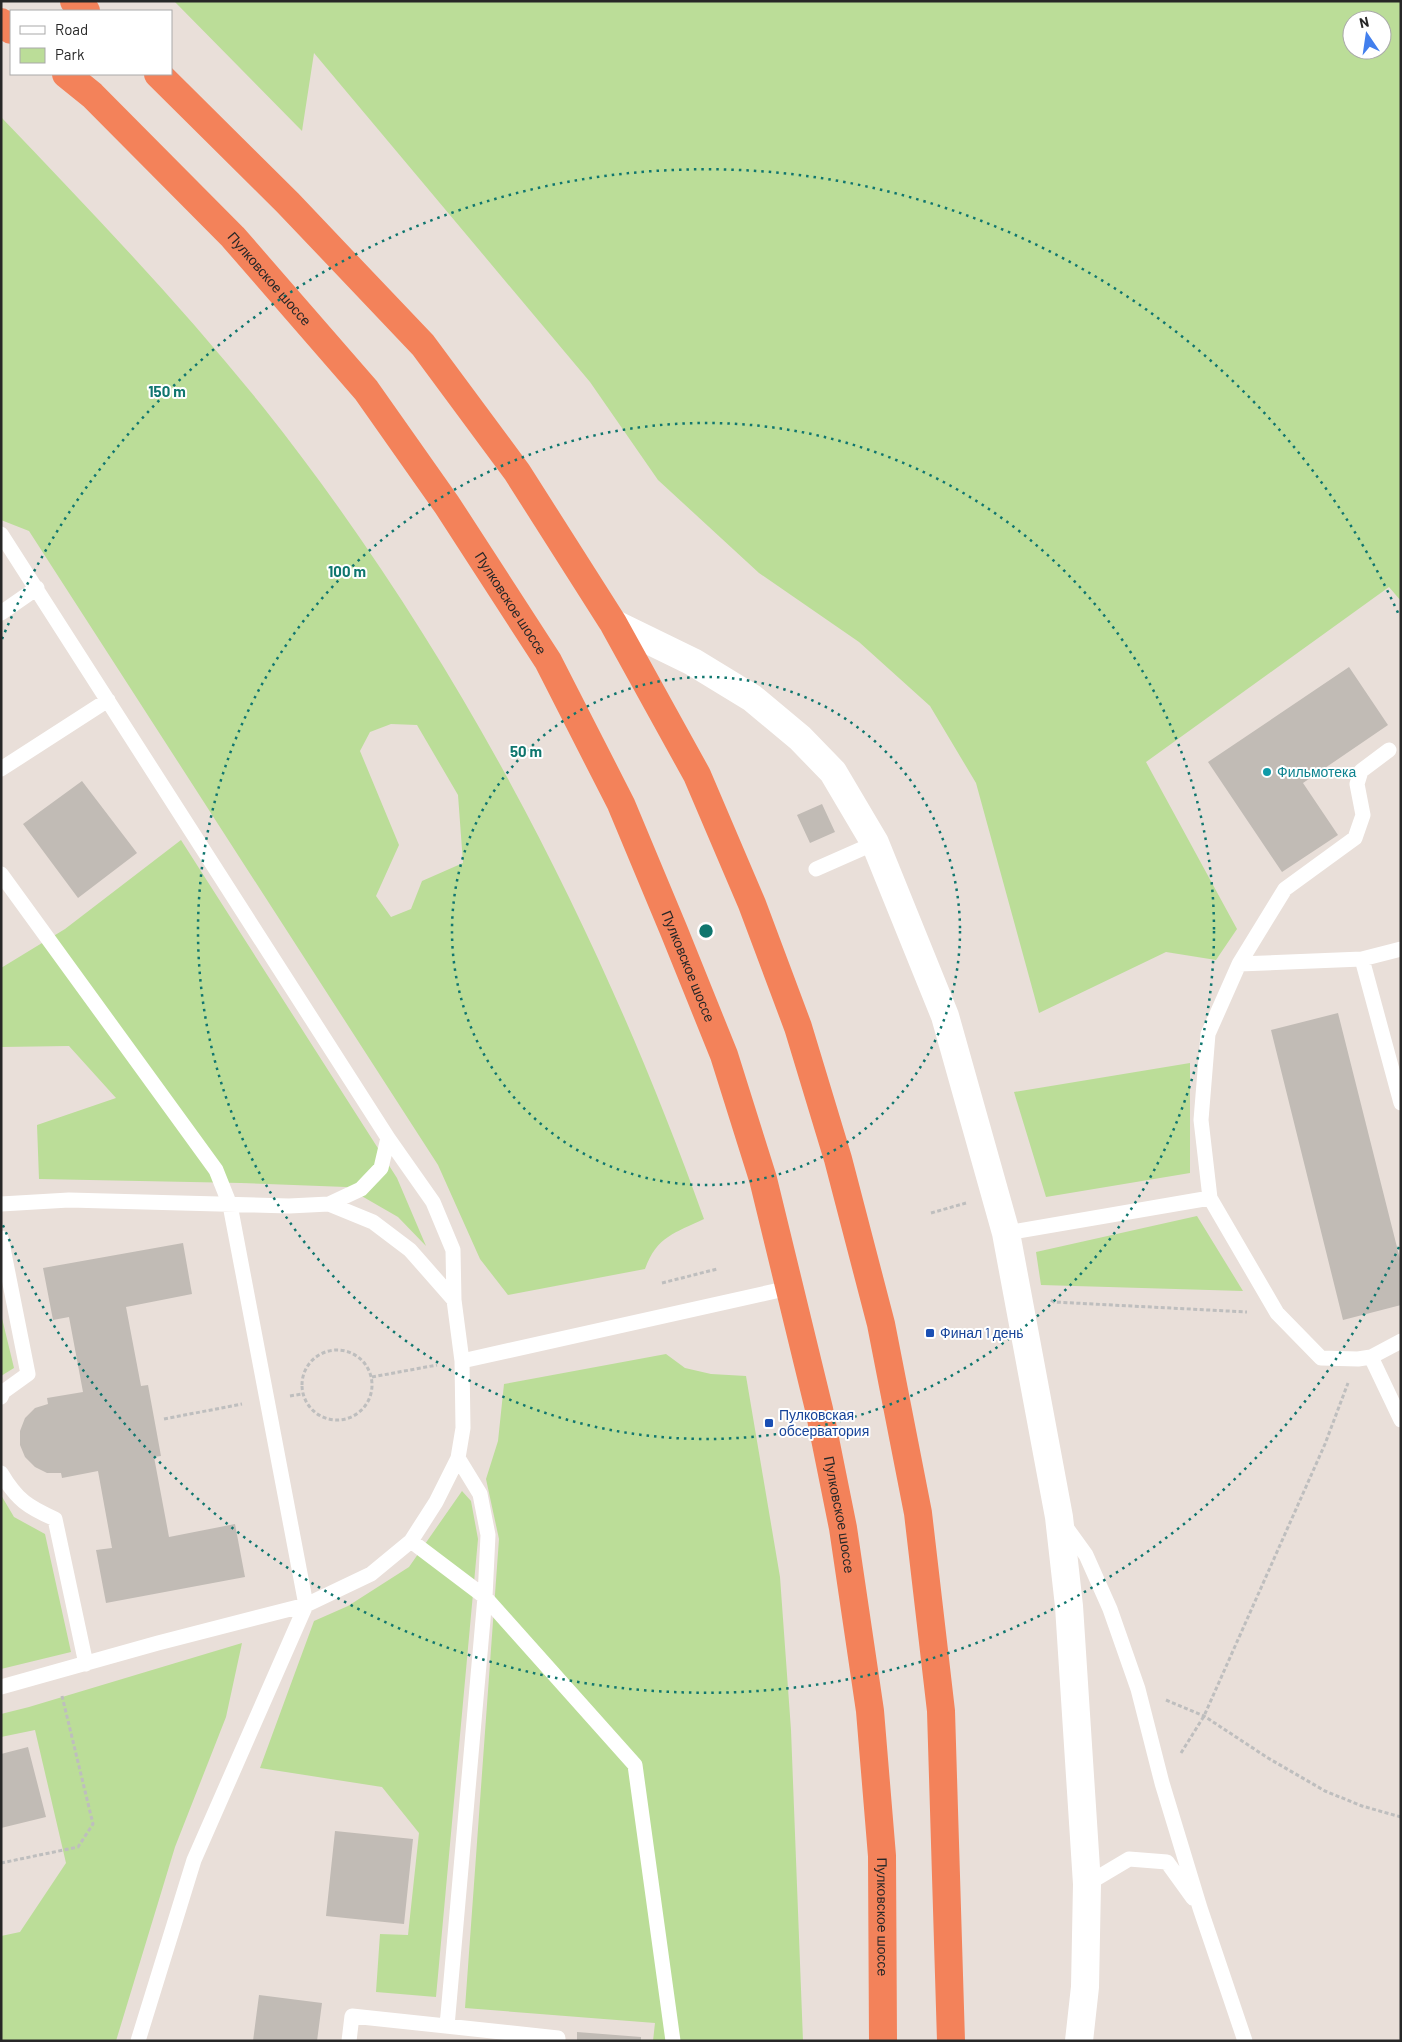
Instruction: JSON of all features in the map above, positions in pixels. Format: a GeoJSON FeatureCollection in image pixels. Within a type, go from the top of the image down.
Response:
{"type":"FeatureCollection","features":[{"type":"Feature","properties":{"kind":"highway"},"geometry":{"type":"LineString","coordinates":[[74,1],[85,10]]}},
{"type":"Feature","properties":{"kind":"highway","name":"Пулковское шоссе"},"geometry":{"type":"LineString","coordinates":[[67,75],[92,94],[233,237],[366,390],[447,505],[548,661],[621,804],[724,1055],[763,1179],[819,1409],[843,1528],[870,1712],[882,1856],[883,2041]]}},
{"type":"Feature","properties":{"kind":"highway"},"geometry":{"type":"LineString","coordinates":[[159,75],[288,203],[423,345],[517,472],[613,622],[697,775],[752,904],[798,1027],[838,1159],[881,1324],[918,1512],[941,1711],[951,2041]]}},
{"type":"Feature","properties":{"kind":"street"},"geometry":{"type":"LineString","coordinates":[[613,622],[694,662],[752,698],[800,738],[833,772],[875,843],[945,1016],[1006,1233],[1059,1517],[1069,1606],[1087,1884],[1086,1987],[1079,2041]]}},
{"type":"Feature","properties":{"kind":"lane"},"geometry":{"type":"LineString","coordinates":[[1,534],[388,1138],[433,1202],[453,1250],[454,1300],[462,1361],[462,1428],[458,1458],[436,1502],[411,1541],[371,1574],[306,1604],[1,1688]]}},
{"type":"Feature","properties":{"kind":"lane"},"geometry":{"type":"LineString","coordinates":[[1,613],[36,588]]}},
{"type":"Feature","properties":{"kind":"lane"},"geometry":{"type":"LineString","coordinates":[[1,769],[108,700]]}},
{"type":"Feature","properties":{"kind":"lane"},"geometry":{"type":"LineString","coordinates":[[1389,750],[1360,771],[1358,784],[1363,816],[1355,838],[1285,889],[1239,964],[1208,1034],[1201,1120],[1210,1198],[1278,1313],[1321,1358],[1364,1358],[1401,1341]]}},
{"type":"Feature","properties":{"kind":"lane"},"geometry":{"type":"LineString","coordinates":[[816,869],[875,843]]}},
{"type":"Feature","properties":{"kind":"lane"},"geometry":{"type":"LineString","coordinates":[[1,874],[216,1170],[230,1205],[306,1604],[194,1860],[138,2041]]}},
{"type":"Feature","properties":{"kind":"lane"},"geometry":{"type":"LineString","coordinates":[[1239,964],[1362,959],[1401,949]]}},
{"type":"Feature","properties":{"kind":"lane"},"geometry":{"type":"LineString","coordinates":[[1362,959],[1401,1103]]}},
{"type":"Feature","properties":{"kind":"lane"},"geometry":{"type":"LineString","coordinates":[[1,1204],[69,1200],[289,1206],[329,1204],[361,1189],[381,1168],[388,1138]]}},
{"type":"Feature","properties":{"kind":"lane"},"geometry":{"type":"LineString","coordinates":[[1006,1233],[1210,1198]]}},
{"type":"Feature","properties":{"kind":"lane"},"geometry":{"type":"LineString","coordinates":[[329,1204],[373,1222],[410,1250],[454,1300]]}},
{"type":"Feature","properties":{"kind":"lane"},"geometry":{"type":"LineString","coordinates":[[1,1238],[28,1374],[3,1392],[1,1397]]}},
{"type":"Feature","properties":{"kind":"lane"},"geometry":{"type":"LineString","coordinates":[[462,1361],[789,1288]]}},
{"type":"Feature","properties":{"kind":"lane"},"geometry":{"type":"LineString","coordinates":[[1364,1358],[1401,1420]]}},
{"type":"Feature","properties":{"kind":"lane"},"geometry":{"type":"LineString","coordinates":[[447,2026],[485,1597],[488,1535],[480,1494],[458,1458]]}},
{"type":"Feature","properties":{"kind":"lane"},"geometry":{"type":"LineString","coordinates":[[1,1473],[9,1486],[29,1507],[56,1519],[86,1664]]}},
{"type":"Feature","properties":{"kind":"lane"},"geometry":{"type":"LineString","coordinates":[[1059,1517],[1086,1555],[1110,1610],[1138,1689],[1162,1783],[1200,1908],[1245,2041]]}},
{"type":"Feature","properties":{"kind":"lane"},"geometry":{"type":"LineString","coordinates":[[411,1541],[485,1597],[635,1765],[673,2041]]}},
{"type":"Feature","properties":{"kind":"lane"},"geometry":{"type":"LineString","coordinates":[[1087,1884],[1129,1860],[1167,1862],[1200,1908]]}},
{"type":"Feature","properties":{"kind":"lane"},"geometry":{"type":"LineString","coordinates":[[349,2041],[352,2016],[558,2038],[558,2041]]}},
{"type":"Feature","properties":{"kind":"path"},"geometry":{"type":"LineString","coordinates":[[932,1213],[966,1203]]}},
{"type":"Feature","properties":{"kind":"path"},"geometry":{"type":"LineString","coordinates":[[662,1283],[717,1269]]}},
{"type":"Feature","properties":{"kind":"path"},"geometry":{"type":"LineString","coordinates":[[1054,1302],[1278,1313]]}},
{"type":"Feature","properties":{"kind":"path"},"geometry":{"type":"LineString","coordinates":[[342,1350],[356,1355],[366,1364],[372,1377],[372,1391],[367,1404],[358,1415],[345,1420],[331,1421],[318,1416],[308,1407],[302,1394],[301,1380],[306,1367],[316,1356],[328,1351],[342,1350]]}},
{"type":"Feature","properties":{"kind":"path"},"geometry":{"type":"LineString","coordinates":[[1162,1783],[1204,1716],[1364,1358]]}},
{"type":"Feature","properties":{"kind":"path"},"geometry":{"type":"LineString","coordinates":[[372,1377],[462,1361]]}},
{"type":"Feature","properties":{"kind":"path"},"geometry":{"type":"LineString","coordinates":[[164,1419],[302,1394]]}},
{"type":"Feature","properties":{"kind":"path"},"geometry":{"type":"LineString","coordinates":[[1,1863],[78,1847],[93,1824],[57,1673]]}},
{"type":"Feature","properties":{"kind":"path"},"geometry":{"type":"LineString","coordinates":[[1138,1689],[1204,1716],[1268,1758],[1325,1791],[1362,1806],[1401,1817]]}},
{"type":"Feature","properties":{"kind":"green space"},"geometry":{"type":"Polygon","coordinates":[[[174,1],[1401,1],[1401,601],[1389,587],[1146,762],[1237,929],[1216,960],[1166,952],[1039,1013],[976,783],[930,706],[859,642],[759,573],[658,480],[590,382],[314,53],[302,131],[174,1]]]}},
{"type":"Feature","properties":{"kind":"green space"},"geometry":{"type":"Polygon","coordinates":[[[1,117],[135,259],[232,369],[333,499],[398,595],[459,694],[516,795],[569,898],[618,1003],[663,1110],[704,1219],[676,1232],[661,1242],[655,1249],[645,1269],[508,1295],[480,1259],[438,1165],[29,531],[1,520],[1,117]],[[391,724],[370,732],[360,751],[399,845],[376,896],[391,917],[411,909],[422,881],[463,863],[458,795],[417,725],[391,724]]]}},
{"type":"Feature","properties":{"kind":"green space"},"geometry":{"type":"Polygon","coordinates":[[[181,840],[397,1178],[426,1246],[398,1217],[346,1187],[39,1179],[37,1125],[116,1098],[69,1046],[1,1047],[1,968],[65,929],[181,840]]]}},
{"type":"Feature","properties":{"kind":"green space"},"geometry":{"type":"Polygon","coordinates":[[[1190,1063],[1190,1173],[1046,1197],[1014,1092],[1190,1063]]]}},
{"type":"Feature","properties":{"kind":"green space"},"geometry":{"type":"Polygon","coordinates":[[[1197,1216],[1243,1291],[1041,1285],[1036,1252],[1197,1216]]]}},
{"type":"Feature","properties":{"kind":"green space"},"geometry":{"type":"Polygon","coordinates":[[[1,1314],[14,1368],[1,1376],[1,1314]]]}},
{"type":"Feature","properties":{"kind":"green space"},"geometry":{"type":"Polygon","coordinates":[[[666,1354],[685,1368],[711,1374],[746,1376],[780,1577],[791,1730],[803,2041],[653,2041],[655,2023],[465,2008],[499,1539],[486,1479],[498,1441],[504,1384],[666,1354]]]}},
{"type":"Feature","properties":{"kind":"green space"},"geometry":{"type":"Polygon","coordinates":[[[462,1491],[471,1501],[478,1539],[436,1997],[376,1992],[380,1934],[408,1935],[419,1833],[382,1787],[260,1768],[314,1621],[348,1606],[409,1567],[462,1491]]]}},
{"type":"Feature","properties":{"kind":"green space"},"geometry":{"type":"Polygon","coordinates":[[[1,1495],[14,1517],[45,1534],[71,1652],[1,1669],[1,1495]]]}},
{"type":"Feature","properties":{"kind":"green space"},"geometry":{"type":"Polygon","coordinates":[[[242,1643],[226,1717],[175,1847],[116,2041],[1,2041],[1,1936],[20,1932],[66,1863],[35,1730],[1,1737],[1,1714],[242,1643]]]}},
{"type":"Feature","properties":{"kind":"building","name":"Фильмотека"},"geometry":{"type":"Polygon","coordinates":[[[1349,667],[1388,725],[1303,783],[1338,835],[1282,872],[1208,762],[1349,667]]]}},
{"type":"Feature","properties":{"kind":"building"},"geometry":{"type":"Polygon","coordinates":[[[82,781],[137,853],[78,898],[23,824],[82,781]]]}},
{"type":"Feature","properties":{"kind":"building"},"geometry":{"type":"Polygon","coordinates":[[[822,804],[835,832],[810,843],[797,815],[822,804]]]}},
{"type":"Feature","properties":{"kind":"building"},"geometry":{"type":"Polygon","coordinates":[[[1338,1013],[1401,1263],[1401,1305],[1343,1320],[1271,1030],[1338,1013]]]}},
{"type":"Feature","properties":{"kind":"building"},"geometry":{"type":"Polygon","coordinates":[[[183,1243],[192,1294],[126,1307],[141,1386],[148,1385],[161,1456],[154,1457],[169,1537],[235,1524],[245,1577],[106,1603],[96,1550],[112,1548],[98,1471],[62,1478],[61,1473],[47,1473],[35,1467],[25,1457],[20,1445],[20,1431],[25,1418],[35,1408],[48,1404],[47,1398],[83,1392],[69,1317],[53,1320],[43,1268],[183,1243]]]}},
{"type":"Feature","properties":{"kind":"building"},"geometry":{"type":"Polygon","coordinates":[[[28,1747],[46,1817],[1,1828],[1,1754],[28,1747]]]}},
{"type":"Feature","properties":{"kind":"building"},"geometry":{"type":"Polygon","coordinates":[[[335,1831],[413,1839],[404,1924],[326,1916],[335,1831]]]}},
{"type":"Feature","properties":{"kind":"building"},"geometry":{"type":"Polygon","coordinates":[[[259,1995],[322,2003],[317,2041],[253,2041],[259,1995]]]}},
{"type":"Feature","properties":{"kind":"building"},"geometry":{"type":"Polygon","coordinates":[[[577,2032],[641,2037],[641,2041],[577,2041],[577,2032]]]}},
{"type":"Feature","properties":{"kind":"place","name":"Фильмотека"},"geometry":{"type":"Point","coordinates":[1267,772]}},
{"type":"Feature","properties":{"kind":"place","name":"Финал 1 день"},"geometry":{"type":"Point","coordinates":[930,1333]}},
{"type":"Feature","properties":{"kind":"place","name":"Пулковская обсерватория"},"geometry":{"type":"Point","coordinates":[769,1423]}}]}
